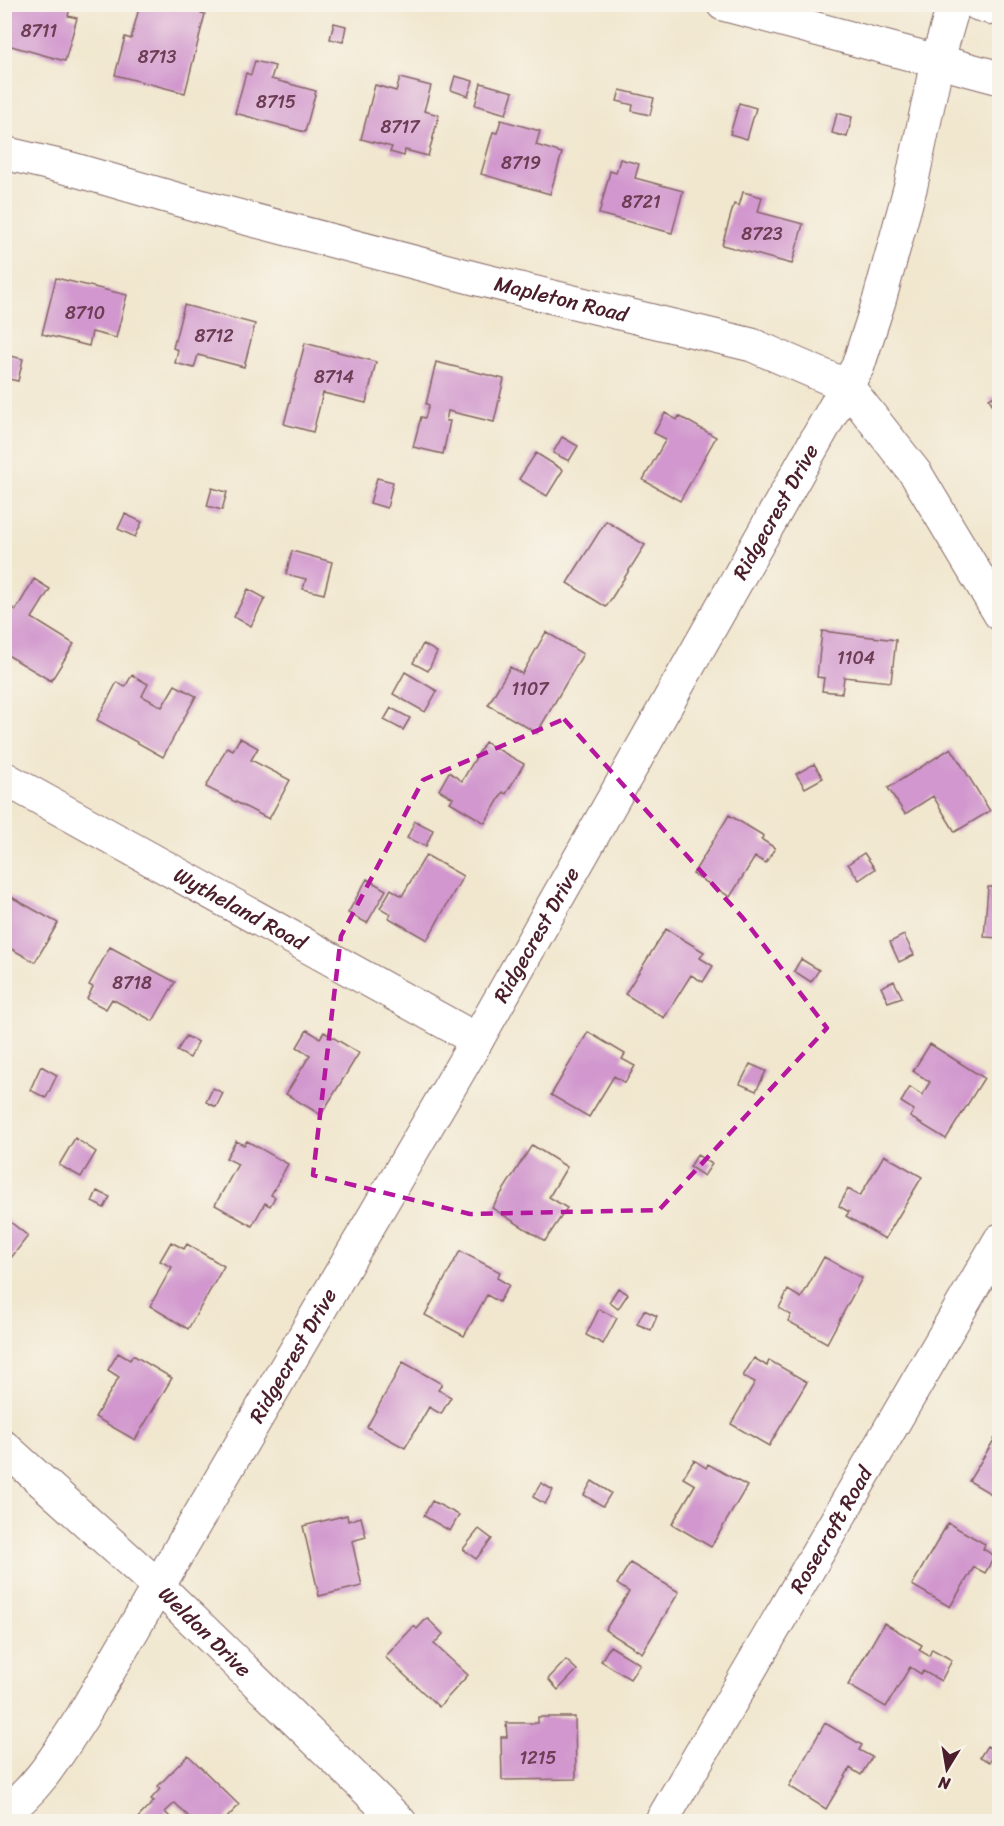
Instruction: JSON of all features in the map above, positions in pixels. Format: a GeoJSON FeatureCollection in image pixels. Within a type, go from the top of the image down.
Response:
{"type":"FeatureCollection","features":[{"type":"Feature","properties":{"kind":"street"},"geometry":{"type":"LineString","coordinates":[[723,4],[999,78]]}},
{"type":"Feature","properties":{"kind":"street","name":"Ridgecrest Drive"},"geometry":{"type":"LineString","coordinates":[[4,1813],[22,1800],[49,1768],[159,1587],[477,1040],[858,366],[879,301],[910,185],[937,62],[954,4]]}},
{"type":"Feature","properties":{"kind":"street"},"geometry":{"type":"LineString","coordinates":[[978,4],[999,10]]}},
{"type":"Feature","properties":{"kind":"street","name":"Mapleton Road"},"geometry":{"type":"LineString","coordinates":[[4,153],[72,169],[211,209],[478,279],[752,345],[847,386],[916,474],[999,614]]}},
{"type":"Feature","properties":{"kind":"street","name":"Wytheland Road"},"geometry":{"type":"LineString","coordinates":[[4,778],[477,1040]]}},
{"type":"Feature","properties":{"kind":"street","name":"Rosecroft Road"},"geometry":{"type":"LineString","coordinates":[[661,1821],[999,1240]]}},
{"type":"Feature","properties":{"kind":"street","name":"Weldon Drive"},"geometry":{"type":"LineString","coordinates":[[4,1447],[159,1587],[400,1821]]}},
{"type":"Feature","properties":{"kind":"highlighted area"},"geometry":{"type":"Polygon","coordinates":[[[564,719],[743,918],[827,1028],[659,1210],[470,1214],[313,1175],[341,936],[423,780],[564,719]]]}},
{"type":"Feature","properties":{"kind":"building"},"geometry":{"type":"Polygon","coordinates":[[[4,4],[71,4],[68,16],[77,18],[65,61],[4,44],[4,4]]]}},
{"type":"Feature","properties":{"kind":"building"},"geometry":{"type":"Polygon","coordinates":[[[140,4],[171,4],[205,14],[185,93],[115,75],[125,37],[131,39],[140,4]]]}},
{"type":"Feature","properties":{"kind":"building"},"geometry":{"type":"Polygon","coordinates":[[[334,23],[346,26],[343,42],[330,39],[334,23]]]}},
{"type":"Feature","properties":{"kind":"building"},"geometry":{"type":"Polygon","coordinates":[[[255,61],[275,66],[271,79],[316,91],[305,132],[235,113],[246,73],[251,75],[255,61]]]}},
{"type":"Feature","properties":{"kind":"building"},"geometry":{"type":"Polygon","coordinates":[[[455,76],[473,81],[468,96],[451,90],[455,76]]]}},
{"type":"Feature","properties":{"kind":"building"},"geometry":{"type":"Polygon","coordinates":[[[400,78],[431,86],[424,111],[439,115],[428,156],[405,150],[404,156],[390,152],[392,147],[361,139],[375,85],[396,91],[400,78]]]}},
{"type":"Feature","properties":{"kind":"building"},"geometry":{"type":"Polygon","coordinates":[[[481,83],[513,92],[506,114],[475,105],[481,83]]]}},
{"type":"Feature","properties":{"kind":"building"},"geometry":{"type":"Polygon","coordinates":[[[620,90],[654,98],[650,115],[632,111],[633,105],[617,101],[620,90]]]}},
{"type":"Feature","properties":{"kind":"building"},"geometry":{"type":"Polygon","coordinates":[[[739,103],[756,108],[747,139],[730,134],[739,103]]]}},
{"type":"Feature","properties":{"kind":"building"},"geometry":{"type":"Polygon","coordinates":[[[837,113],[852,117],[847,137],[832,133],[837,113]]]}},
{"type":"Feature","properties":{"kind":"building"},"geometry":{"type":"Polygon","coordinates":[[[501,120],[540,131],[536,145],[562,153],[550,194],[481,174],[493,132],[497,133],[501,120]]]}},
{"type":"Feature","properties":{"kind":"building"},"geometry":{"type":"Polygon","coordinates":[[[620,159],[639,164],[635,178],[683,191],[672,233],[599,214],[610,171],[616,173],[620,159]]]}},
{"type":"Feature","properties":{"kind":"building"},"geometry":{"type":"Polygon","coordinates":[[[743,192],[762,197],[758,212],[803,224],[792,264],[722,245],[734,204],[739,206],[743,192]]]}},
{"type":"Feature","properties":{"kind":"building"},"geometry":{"type":"Polygon","coordinates":[[[56,278],[127,295],[116,338],[92,332],[89,346],[42,334],[56,278]]]}},
{"type":"Feature","properties":{"kind":"building"},"geometry":{"type":"Polygon","coordinates":[[[184,305],[255,324],[244,367],[198,355],[194,368],[175,363],[178,350],[173,348],[184,305]]]}},
{"type":"Feature","properties":{"kind":"building"},"geometry":{"type":"Polygon","coordinates":[[[305,343],[376,362],[366,403],[323,393],[313,432],[284,424],[305,343]]]}},
{"type":"Feature","properties":{"kind":"building"},"geometry":{"type":"Polygon","coordinates":[[[7,355],[23,359],[18,381],[4,378],[7,355]]]}},
{"type":"Feature","properties":{"kind":"building"},"geometry":{"type":"Polygon","coordinates":[[[436,362],[504,379],[494,422],[448,411],[446,421],[450,421],[443,454],[413,447],[421,417],[425,418],[429,405],[426,404],[436,362]]]}},
{"type":"Feature","properties":{"kind":"building"},"geometry":{"type":"Polygon","coordinates":[[[1000,393],[1000,416],[989,399],[1000,393]]]}},
{"type":"Feature","properties":{"kind":"building"},"geometry":{"type":"Polygon","coordinates":[[[665,413],[677,420],[679,416],[716,437],[680,501],[643,480],[666,439],[654,433],[665,413]]]}},
{"type":"Feature","properties":{"kind":"building"},"geometry":{"type":"Polygon","coordinates":[[[562,437],[578,446],[569,461],[553,453],[562,437]]]}},
{"type":"Feature","properties":{"kind":"building"},"geometry":{"type":"Polygon","coordinates":[[[536,453],[563,470],[547,496],[519,479],[536,453]]]}},
{"type":"Feature","properties":{"kind":"building"},"geometry":{"type":"Polygon","coordinates":[[[377,478],[393,482],[387,508],[370,503],[377,478]]]}},
{"type":"Feature","properties":{"kind":"building"},"geometry":{"type":"Polygon","coordinates":[[[212,488],[227,492],[222,510],[207,506],[212,488]]]}},
{"type":"Feature","properties":{"kind":"building"},"geometry":{"type":"Polygon","coordinates":[[[125,514],[142,522],[135,537],[118,529],[125,514]]]}},
{"type":"Feature","properties":{"kind":"building"},"geometry":{"type":"Polygon","coordinates":[[[606,521],[645,545],[606,607],[567,583],[606,521]]]}},
{"type":"Feature","properties":{"kind":"building"},"geometry":{"type":"Polygon","coordinates":[[[292,551],[332,562],[324,594],[303,589],[306,579],[286,574],[292,551]]]}},
{"type":"Feature","properties":{"kind":"building"},"geometry":{"type":"Polygon","coordinates":[[[34,579],[50,589],[32,618],[74,644],[51,681],[4,653],[4,623],[13,608],[16,610],[34,579]]]}},
{"type":"Feature","properties":{"kind":"building"},"geometry":{"type":"Polygon","coordinates":[[[248,589],[265,598],[251,626],[234,617],[248,589]]]}},
{"type":"Feature","properties":{"kind":"building"},"geometry":{"type":"Polygon","coordinates":[[[822,631],[896,640],[891,682],[844,677],[842,693],[822,691],[824,678],[817,677],[822,631]]]}},
{"type":"Feature","properties":{"kind":"building"},"geometry":{"type":"Polygon","coordinates":[[[546,632],[583,654],[537,733],[488,705],[510,667],[522,674],[546,632]]]}},
{"type":"Feature","properties":{"kind":"building"},"geometry":{"type":"Polygon","coordinates":[[[423,644],[437,652],[428,671],[413,663],[423,644]]]}},
{"type":"Feature","properties":{"kind":"building"},"geometry":{"type":"Polygon","coordinates":[[[405,672],[437,691],[425,712],[393,694],[405,672]]]}},
{"type":"Feature","properties":{"kind":"building"},"geometry":{"type":"Polygon","coordinates":[[[132,675],[148,684],[142,696],[162,707],[175,685],[196,696],[163,757],[97,720],[117,682],[125,687],[132,675]]]}},
{"type":"Feature","properties":{"kind":"building"},"geometry":{"type":"Polygon","coordinates":[[[391,708],[410,718],[403,730],[384,720],[391,708]]]}},
{"type":"Feature","properties":{"kind":"building"},"geometry":{"type":"Polygon","coordinates":[[[240,738],[258,748],[251,760],[290,780],[269,819],[206,787],[227,747],[233,750],[240,738]]]}},
{"type":"Feature","properties":{"kind":"building"},"geometry":{"type":"Polygon","coordinates":[[[485,742],[524,764],[506,794],[503,792],[485,823],[450,802],[453,798],[439,790],[449,772],[462,781],[485,742]]]}},
{"type":"Feature","properties":{"kind":"building"},"geometry":{"type":"Polygon","coordinates":[[[951,748],[990,811],[955,832],[933,796],[905,814],[888,788],[951,748]]]}},
{"type":"Feature","properties":{"kind":"building"},"geometry":{"type":"Polygon","coordinates":[[[814,764],[823,778],[805,788],[796,774],[814,764]]]}},
{"type":"Feature","properties":{"kind":"building"},"geometry":{"type":"Polygon","coordinates":[[[729,815],[764,836],[761,839],[775,848],[766,863],[755,857],[730,897],[693,874],[729,815]]]}},
{"type":"Feature","properties":{"kind":"building"},"geometry":{"type":"Polygon","coordinates":[[[415,821],[433,830],[426,846],[407,838],[415,821]]]}},
{"type":"Feature","properties":{"kind":"building"},"geometry":{"type":"Polygon","coordinates":[[[864,853],[875,869],[859,880],[848,864],[864,853]]]}},
{"type":"Feature","properties":{"kind":"building"},"geometry":{"type":"Polygon","coordinates":[[[426,855],[463,876],[427,940],[389,918],[391,914],[380,908],[391,889],[402,896],[426,855]]]}},
{"type":"Feature","properties":{"kind":"building"},"geometry":{"type":"Polygon","coordinates":[[[367,879],[386,890],[367,923],[348,913],[367,879]]]}},
{"type":"Feature","properties":{"kind":"building"},"geometry":{"type":"Polygon","coordinates":[[[988,887],[1000,887],[1000,938],[984,937],[988,887]]]}},
{"type":"Feature","properties":{"kind":"building"},"geometry":{"type":"Polygon","coordinates":[[[4,893],[58,923],[35,962],[4,945],[4,893]]]}},
{"type":"Feature","properties":{"kind":"building"},"geometry":{"type":"Polygon","coordinates":[[[666,929],[704,952],[700,958],[713,966],[703,982],[691,975],[664,1018],[625,994],[666,929]]]}},
{"type":"Feature","properties":{"kind":"building"},"geometry":{"type":"Polygon","coordinates":[[[904,935],[914,955],[899,962],[890,942],[904,935]]]}},
{"type":"Feature","properties":{"kind":"building"},"geometry":{"type":"Polygon","coordinates":[[[110,947],[175,982],[153,1021],[112,999],[106,1009],[87,999],[93,987],[89,985],[110,947]]]}},
{"type":"Feature","properties":{"kind":"building"},"geometry":{"type":"Polygon","coordinates":[[[801,959],[819,970],[811,982],[794,971],[801,959]]]}},
{"type":"Feature","properties":{"kind":"building"},"geometry":{"type":"Polygon","coordinates":[[[894,981],[902,997],[888,1002],[881,987],[894,981]]]}},
{"type":"Feature","properties":{"kind":"building"},"geometry":{"type":"Polygon","coordinates":[[[307,1030],[320,1038],[324,1032],[359,1053],[321,1115],[286,1094],[310,1055],[297,1047],[307,1030]]]}},
{"type":"Feature","properties":{"kind":"building"},"geometry":{"type":"Polygon","coordinates":[[[588,1032],[625,1054],[622,1059],[635,1066],[625,1083],[614,1076],[589,1117],[551,1095],[588,1032]]]}},
{"type":"Feature","properties":{"kind":"building"},"geometry":{"type":"Polygon","coordinates":[[[186,1036],[198,1042],[190,1058],[177,1051],[186,1036]]]}},
{"type":"Feature","properties":{"kind":"building"},"geometry":{"type":"Polygon","coordinates":[[[930,1044],[984,1078],[946,1139],[910,1117],[914,1110],[901,1102],[910,1087],[922,1095],[930,1082],[913,1071],[930,1044]]]}},
{"type":"Feature","properties":{"kind":"building"},"geometry":{"type":"Polygon","coordinates":[[[750,1064],[766,1071],[756,1091],[740,1084],[750,1064]]]}},
{"type":"Feature","properties":{"kind":"building"},"geometry":{"type":"Polygon","coordinates":[[[41,1066],[57,1075],[46,1098],[30,1090],[41,1066]]]}},
{"type":"Feature","properties":{"kind":"building"},"geometry":{"type":"Polygon","coordinates":[[[213,1088],[223,1093],[216,1107],[206,1102],[213,1088]]]}},
{"type":"Feature","properties":{"kind":"building"},"geometry":{"type":"Polygon","coordinates":[[[75,1138],[96,1152],[81,1177],[59,1165],[75,1138]]]}},
{"type":"Feature","properties":{"kind":"building"},"geometry":{"type":"Polygon","coordinates":[[[236,1141],[244,1145],[247,1141],[288,1164],[271,1195],[275,1197],[270,1206],[265,1203],[252,1226],[215,1205],[238,1164],[226,1158],[236,1141]]]}},
{"type":"Feature","properties":{"kind":"building"},"geometry":{"type":"Polygon","coordinates":[[[532,1145],[567,1167],[549,1197],[567,1208],[545,1241],[492,1208],[532,1145]]]}},
{"type":"Feature","properties":{"kind":"building"},"geometry":{"type":"Polygon","coordinates":[[[697,1155],[712,1164],[704,1176],[690,1167],[697,1155]]]}},
{"type":"Feature","properties":{"kind":"building"},"geometry":{"type":"Polygon","coordinates":[[[884,1155],[922,1177],[885,1239],[846,1216],[849,1212],[839,1206],[848,1189],[860,1196],[884,1155]]]}},
{"type":"Feature","properties":{"kind":"building"},"geometry":{"type":"Polygon","coordinates":[[[97,1191],[110,1197],[104,1208],[92,1202],[97,1191]]]}},
{"type":"Feature","properties":{"kind":"building"},"geometry":{"type":"Polygon","coordinates":[[[4,1217],[28,1236],[4,1267],[4,1217]]]}},
{"type":"Feature","properties":{"kind":"building"},"geometry":{"type":"Polygon","coordinates":[[[171,1242],[184,1249],[187,1244],[224,1266],[188,1329],[150,1306],[172,1267],[160,1261],[171,1242]]]}},
{"type":"Feature","properties":{"kind":"building"},"geometry":{"type":"Polygon","coordinates":[[[460,1251],[500,1272],[497,1278],[509,1285],[499,1302],[487,1295],[464,1336],[425,1315],[460,1251]]]}},
{"type":"Feature","properties":{"kind":"building"},"geometry":{"type":"Polygon","coordinates":[[[824,1257],[862,1278],[827,1343],[788,1321],[791,1315],[779,1308],[788,1290],[801,1298],[824,1257]]]}},
{"type":"Feature","properties":{"kind":"building"},"geometry":{"type":"Polygon","coordinates":[[[618,1288],[628,1294],[618,1309],[609,1302],[618,1288]]]}},
{"type":"Feature","properties":{"kind":"building"},"geometry":{"type":"Polygon","coordinates":[[[599,1309],[617,1318],[603,1344],[586,1335],[599,1309]]]}},
{"type":"Feature","properties":{"kind":"building"},"geometry":{"type":"Polygon","coordinates":[[[644,1310],[657,1316],[651,1330],[637,1324],[644,1310]]]}},
{"type":"Feature","properties":{"kind":"building"},"geometry":{"type":"Polygon","coordinates":[[[118,1353],[130,1360],[133,1355],[172,1378],[135,1440],[95,1417],[119,1377],[108,1370],[118,1353]]]}},
{"type":"Feature","properties":{"kind":"building"},"geometry":{"type":"Polygon","coordinates":[[[754,1358],[767,1366],[769,1360],[807,1382],[769,1446],[731,1424],[755,1382],[743,1376],[754,1358]]]}},
{"type":"Feature","properties":{"kind":"building"},"geometry":{"type":"Polygon","coordinates":[[[403,1362],[442,1384],[438,1390],[451,1397],[441,1414],[429,1407],[405,1448],[367,1427],[403,1362]]]}},
{"type":"Feature","properties":{"kind":"building"},"geometry":{"type":"Polygon","coordinates":[[[1000,1430],[1000,1499],[969,1481],[1000,1430]]]}},
{"type":"Feature","properties":{"kind":"building"},"geometry":{"type":"Polygon","coordinates":[[[694,1460],[706,1468],[708,1464],[747,1486],[711,1547],[672,1524],[695,1485],[683,1478],[694,1460]]]}},
{"type":"Feature","properties":{"kind":"building"},"geometry":{"type":"Polygon","coordinates":[[[592,1481],[611,1493],[603,1506],[584,1495],[592,1481]]]}},
{"type":"Feature","properties":{"kind":"building"},"geometry":{"type":"Polygon","coordinates":[[[541,1483],[553,1490],[545,1504],[533,1497],[541,1483]]]}},
{"type":"Feature","properties":{"kind":"building"},"geometry":{"type":"Polygon","coordinates":[[[432,1501],[459,1515],[450,1531],[424,1516],[432,1501]]]}},
{"type":"Feature","properties":{"kind":"building"},"geometry":{"type":"Polygon","coordinates":[[[347,1515],[348,1521],[361,1517],[366,1537],[352,1541],[362,1586],[319,1596],[303,1526],[347,1515]]]}},
{"type":"Feature","properties":{"kind":"building"},"geometry":{"type":"Polygon","coordinates":[[[948,1523],[985,1544],[983,1549],[995,1556],[985,1573],[974,1567],[950,1607],[912,1585],[948,1523]]]}},
{"type":"Feature","properties":{"kind":"building"},"geometry":{"type":"Polygon","coordinates":[[[479,1529],[492,1539],[476,1559],[463,1549],[479,1529]]]}},
{"type":"Feature","properties":{"kind":"building"},"geometry":{"type":"Polygon","coordinates":[[[630,1563],[679,1592],[642,1653],[605,1630],[629,1592],[617,1584],[630,1563]]]}},
{"type":"Feature","properties":{"kind":"building"},"geometry":{"type":"Polygon","coordinates":[[[427,1618],[443,1634],[434,1644],[468,1675],[439,1707],[385,1657],[414,1626],[417,1629],[427,1618]]]}},
{"type":"Feature","properties":{"kind":"building"},"geometry":{"type":"Polygon","coordinates":[[[884,1623],[922,1645],[919,1650],[929,1656],[932,1649],[952,1660],[941,1681],[923,1671],[921,1674],[910,1667],[886,1707],[848,1685],[884,1623]]]}},
{"type":"Feature","properties":{"kind":"building"},"geometry":{"type":"Polygon","coordinates":[[[610,1646],[640,1664],[630,1679],[601,1661],[610,1646]]]}},
{"type":"Feature","properties":{"kind":"building"},"geometry":{"type":"Polygon","coordinates":[[[566,1660],[577,1670],[558,1690],[548,1679],[566,1660]]]}},
{"type":"Feature","properties":{"kind":"building"},"geometry":{"type":"Polygon","coordinates":[[[538,1717],[575,1717],[576,1779],[502,1780],[501,1737],[507,1737],[506,1723],[538,1723],[538,1717]]]}},
{"type":"Feature","properties":{"kind":"building"},"geometry":{"type":"Polygon","coordinates":[[[825,1723],[862,1745],[859,1750],[872,1757],[861,1775],[850,1768],[826,1809],[789,1786],[825,1723]]]}},
{"type":"Feature","properties":{"kind":"building"},"geometry":{"type":"Polygon","coordinates":[[[987,1746],[996,1751],[990,1762],[980,1757],[987,1746]]]}},
{"type":"Feature","properties":{"kind":"building"},"geometry":{"type":"Polygon","coordinates":[[[188,1755],[239,1805],[223,1822],[194,1822],[175,1803],[165,1812],[175,1822],[134,1822],[154,1801],[151,1799],[160,1789],[158,1786],[188,1755]]]}}]}
